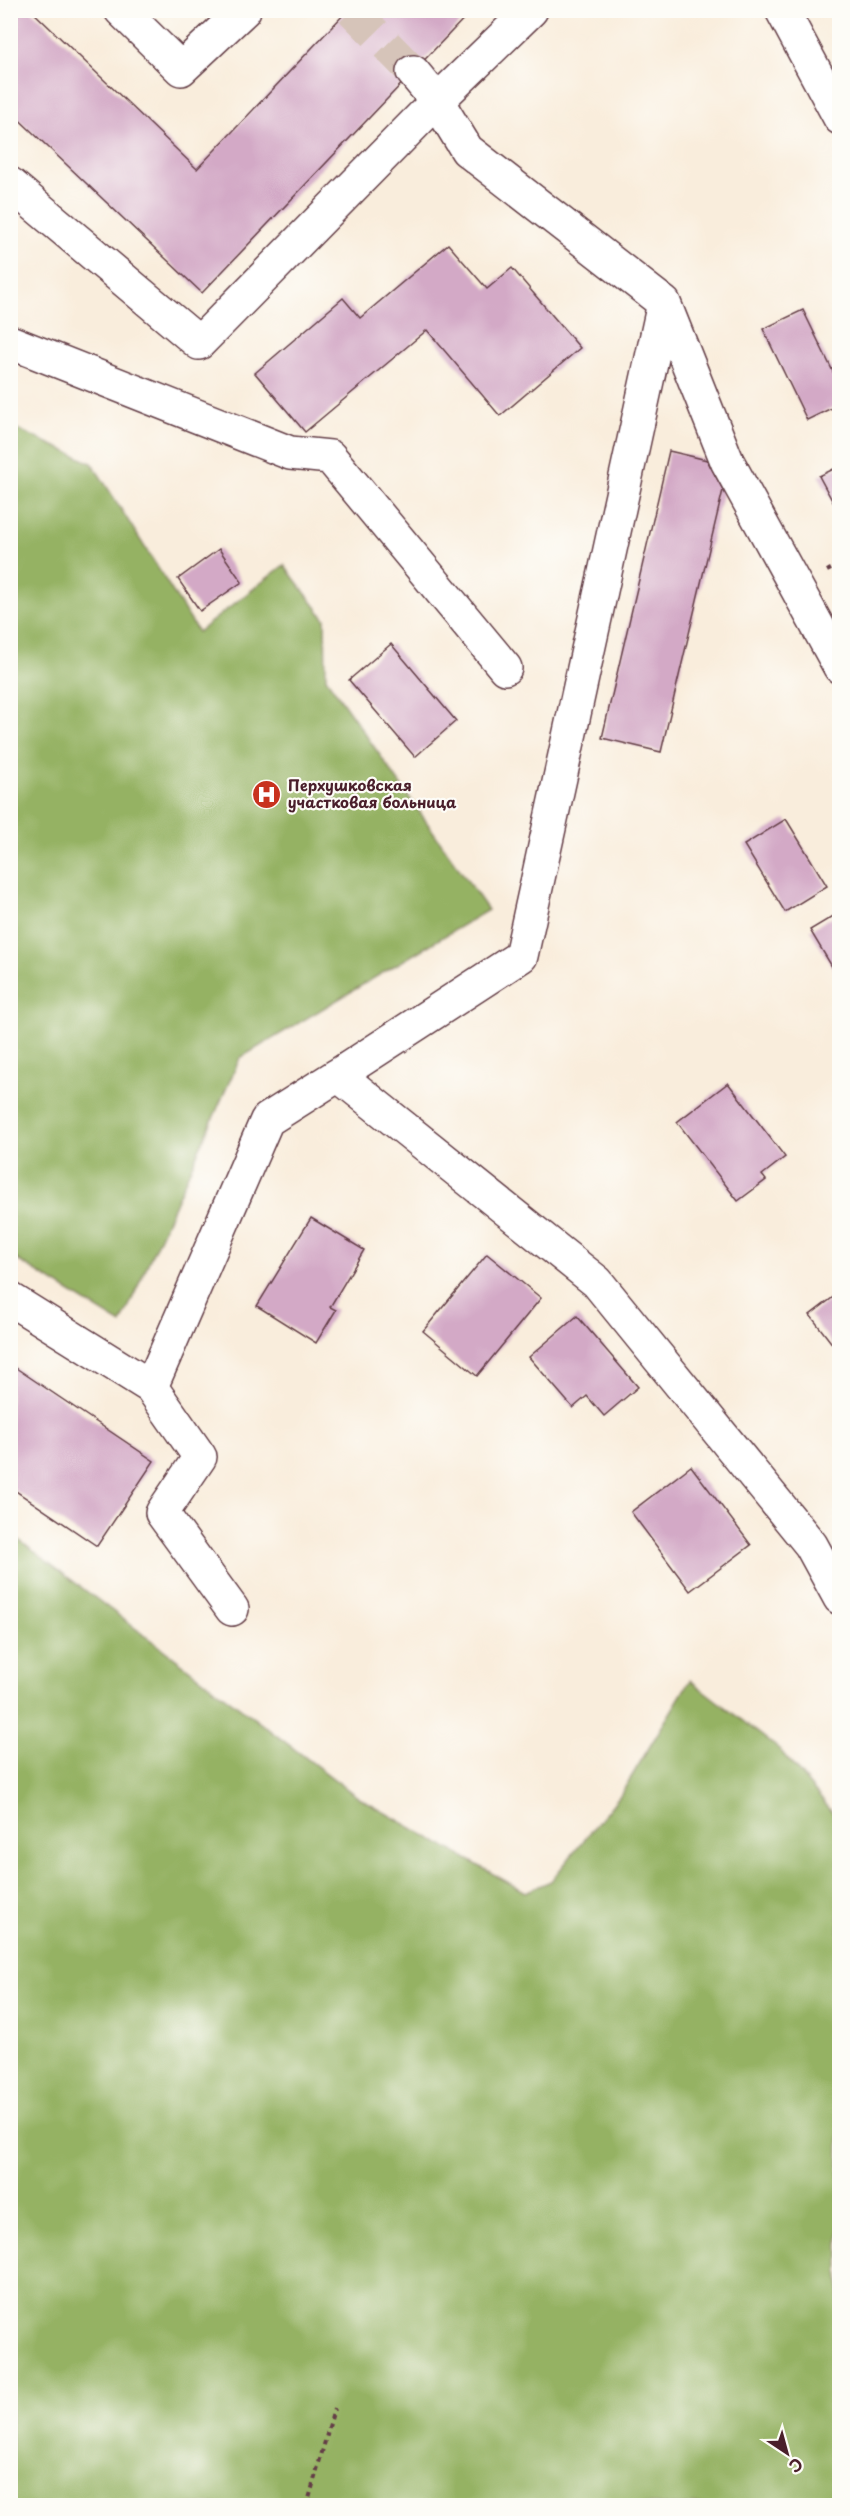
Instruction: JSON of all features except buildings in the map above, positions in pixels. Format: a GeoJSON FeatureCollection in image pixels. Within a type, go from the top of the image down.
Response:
{"type":"FeatureCollection","features":[{"type":"Feature","properties":{"kind":"street"},"geometry":{"type":"LineString","coordinates":[[121,10],[181,69],[244,10]]}},
{"type":"Feature","properties":{"kind":"street"},"geometry":{"type":"LineString","coordinates":[[10,184],[199,343],[437,101],[531,10]]}},
{"type":"Feature","properties":{"kind":"street"},"geometry":{"type":"LineString","coordinates":[[782,10],[840,118]]}},
{"type":"Feature","properties":{"kind":"street"},"geometry":{"type":"LineString","coordinates":[[413,72],[437,101],[467,150],[664,303],[727,461],[840,667]]}},
{"type":"Feature","properties":{"kind":"street"},"geometry":{"type":"LineString","coordinates":[[151,1387],[267,1120],[521,956],[664,303]]}},
{"type":"Feature","properties":{"kind":"street"},"geometry":{"type":"LineString","coordinates":[[10,342],[290,453],[330,457],[505,668]]}},
{"type":"Feature","properties":{"kind":"street"},"geometry":{"type":"LineString","coordinates":[[338,1075],[597,1282],[811,1545],[840,1598]]}},
{"type":"Feature","properties":{"kind":"street"},"geometry":{"type":"LineString","coordinates":[[10,1299],[151,1387],[200,1457],[162,1513],[232,1609]]}},
{"type":"Feature","properties":{"kind":"path"},"geometry":{"type":"LineString","coordinates":[[307,2505],[334,2409]]}},
{"type":"Feature","properties":{"kind":"green space"},"geometry":{"type":"Polygon","coordinates":[[[10,426],[92,463],[198,632],[284,565],[325,619],[326,678],[488,910],[240,1058],[121,1324],[11,1256],[10,426]]]}},
{"type":"Feature","properties":{"kind":"green space"},"geometry":{"type":"Polygon","coordinates":[[[11,1534],[359,1798],[525,1892],[551,1881],[621,1794],[690,1680],[779,1749],[839,1820],[839,2505],[11,2505],[11,1534]]]}},
{"type":"Feature","properties":{"kind":"tunnel"},"geometry":{"type":"LineString","coordinates":[[352,10],[413,72]]}},
{"type":"Feature","properties":{"kind":"place","name":"Перхушковская участковая больница"},"geometry":{"type":"Point","coordinates":[267,795]}}]}
